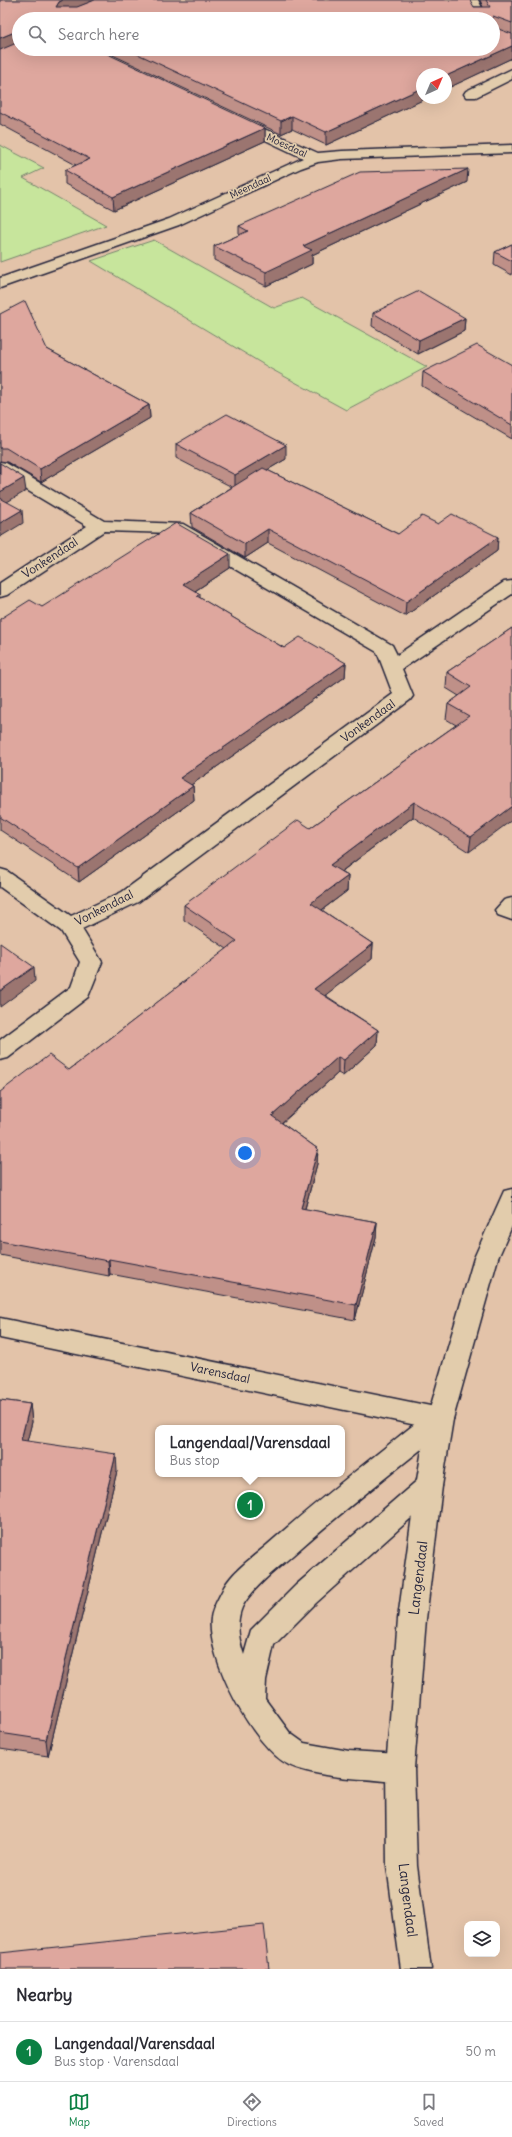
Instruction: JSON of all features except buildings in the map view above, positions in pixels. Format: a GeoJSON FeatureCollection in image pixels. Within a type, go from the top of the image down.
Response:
{"type":"FeatureCollection","features":[{"type":"Feature","properties":{"kind":"street"},"geometry":{"type":"LineString","coordinates":[[472,0],[478,12]]}},
{"type":"Feature","properties":{"kind":"street"},"geometry":{"type":"LineString","coordinates":[[471,94],[512,73]]}},
{"type":"Feature","properties":{"kind":"street","name":"Moesdaal"},"geometry":{"type":"LineString","coordinates":[[222,114],[316,158]]}},
{"type":"Feature","properties":{"kind":"street","name":"Meendaal"},"geometry":{"type":"LineString","coordinates":[[0,283],[174,222],[296,165],[316,158],[358,154],[512,149]]}},
{"type":"Feature","properties":{"kind":"street","name":"Vonkendaal"},"geometry":{"type":"LineString","coordinates":[[0,467],[100,526],[177,528],[385,649],[403,696],[130,897],[69,926]]}},
{"type":"Feature","properties":{"kind":"street","name":"Vonkendaal"},"geometry":{"type":"LineString","coordinates":[[0,591],[100,526]]}},
{"type":"Feature","properties":{"kind":"street"},"geometry":{"type":"LineString","coordinates":[[393,667],[511,586]]}},
{"type":"Feature","properties":{"kind":"street","name":"Vonkendaal"},"geometry":{"type":"LineString","coordinates":[[0,876],[69,926],[90,962],[80,991],[0,1052]]}},
{"type":"Feature","properties":{"kind":"street"},"geometry":{"type":"LineString","coordinates":[[512,905],[506,910],[512,913]]}},
{"type":"Feature","properties":{"kind":"street","name":"Langendaal"},"geometry":{"type":"LineString","coordinates":[[416,1969],[402,1866],[400,1768],[412,1619],[429,1486],[440,1419],[486,1258],[512,1198]]}},
{"type":"Feature","properties":{"kind":"street","name":"Varensdaal"},"geometry":{"type":"LineString","coordinates":[[0,1328],[440,1419]]}},
{"type":"Feature","properties":{"kind":"street"},"geometry":{"type":"LineString","coordinates":[[400,1768],[349,1765],[298,1755],[280,1742],[251,1702],[234,1665],[226,1643],[225,1617],[235,1594],[252,1575],[299,1533],[440,1419]]}},
{"type":"Feature","properties":{"kind":"street"},"geometry":{"type":"LineString","coordinates":[[251,1702],[252,1680],[261,1638],[306,1594],[429,1486]]}},
{"type":"Feature","properties":{"kind":"green space"},"geometry":{"type":"Polygon","coordinates":[[[0,145],[44,168],[23,178],[106,225],[0,262],[0,145]]]}},
{"type":"Feature","properties":{"kind":"green space"},"geometry":{"type":"Polygon","coordinates":[[[154,240],[274,308],[302,298],[427,367],[346,410],[271,369],[91,261],[154,240]]]}},
{"type":"Feature","properties":{"kind":"place","name":"Langendaal/Varensdaal"},"geometry":{"type":"Point","coordinates":[250,1505]}}]}
